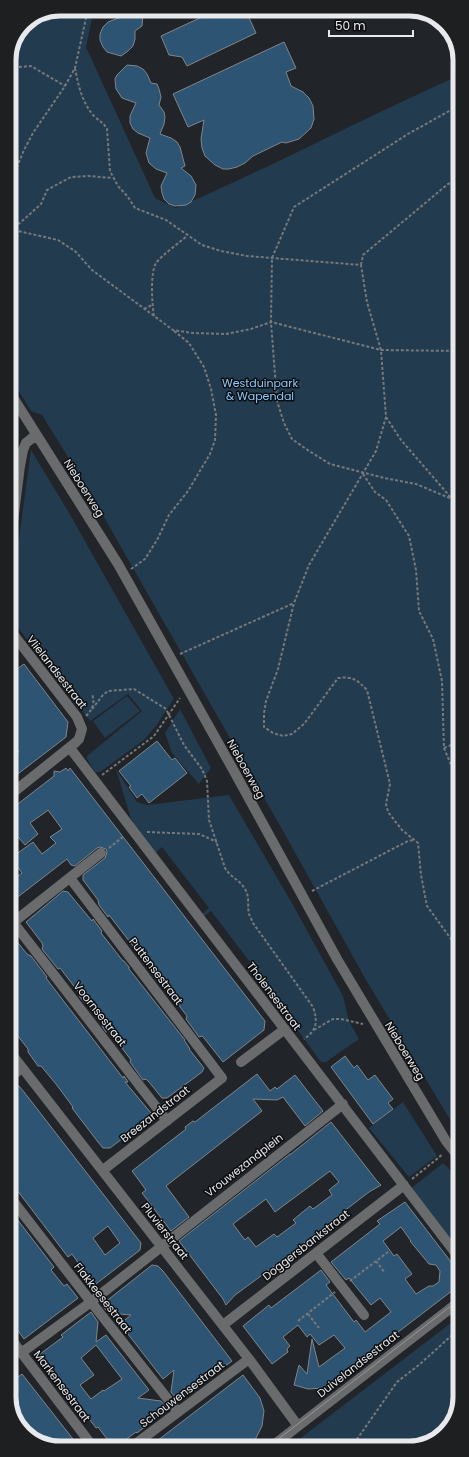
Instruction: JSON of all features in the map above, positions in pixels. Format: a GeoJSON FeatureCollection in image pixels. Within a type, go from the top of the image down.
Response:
{"type":"FeatureCollection","features":[{"type":"Feature","properties":{"kind":"street","name":"Nieboerweg"},"geometry":{"type":"LineString","coordinates":[[16,402],[123,574],[337,958],[446,1141],[453,1150]]}},
{"type":"Feature","properties":{"kind":"street"},"geometry":{"type":"LineString","coordinates":[[16,498],[23,450],[26,443],[36,435]]}},
{"type":"Feature","properties":{"kind":"street","name":"Vlielandsestraat"},"geometry":{"type":"LineString","coordinates":[[16,638],[80,722],[82,729],[79,739],[70,748],[16,790]]}},
{"type":"Feature","properties":{"kind":"street","name":"Tholensestraat"},"geometry":{"type":"LineString","coordinates":[[70,748],[453,1250]]}},
{"type":"Feature","properties":{"kind":"street"},"geometry":{"type":"LineString","coordinates":[[16,920],[105,850]]}},
{"type":"Feature","properties":{"kind":"street","name":"Puttensestraat"},"geometry":{"type":"LineString","coordinates":[[70,878],[222,1078]]}},
{"type":"Feature","properties":{"kind":"street","name":"Voornsestraat"},"geometry":{"type":"LineString","coordinates":[[16,928],[167,1121]]}},
{"type":"Feature","properties":{"kind":"street"},"geometry":{"type":"LineString","coordinates":[[241,1062],[284,1029]]}},
{"type":"Feature","properties":{"kind":"street","name":"Pluvierstraat"},"geometry":{"type":"LineString","coordinates":[[16,1060],[223,1325],[298,1426]]}},
{"type":"Feature","properties":{"kind":"street"},"geometry":{"type":"LineString","coordinates":[[16,1072],[22,1068]]}},
{"type":"Feature","properties":{"kind":"street","name":"Breezandstraat"},"geometry":{"type":"LineString","coordinates":[[103,1170],[222,1078]]}},
{"type":"Feature","properties":{"kind":"street","name":"Vrouwezandplein"},"geometry":{"type":"LineString","coordinates":[[22,1353],[91,1302],[343,1104]]}},
{"type":"Feature","properties":{"kind":"street","name":"Doggersbankstraat"},"geometry":{"type":"LineString","coordinates":[[223,1325],[404,1185]]}},
{"type":"Feature","properties":{"kind":"street","name":"Flakkeesestraat"},"geometry":{"type":"LineString","coordinates":[[16,1205],[178,1412]]}},
{"type":"Feature","properties":{"kind":"street"},"geometry":{"type":"LineString","coordinates":[[316,1253],[364,1315]]}},
{"type":"Feature","properties":{"kind":"street","name":"Duivelandsestraat"},"geometry":{"type":"LineString","coordinates":[[279,1441],[453,1306]]}},
{"type":"Feature","properties":{"kind":"street","name":"Markensestraat"},"geometry":{"type":"LineString","coordinates":[[16,1345],[89,1441]]}},
{"type":"Feature","properties":{"kind":"street","name":"Schouwensestraat"},"geometry":{"type":"LineString","coordinates":[[139,1441],[249,1359]]}},
{"type":"Feature","properties":{"kind":"path"},"geometry":{"type":"LineString","coordinates":[[16,169],[32,133],[65,86],[75,68],[86,16]]}},
{"type":"Feature","properties":{"kind":"path"},"geometry":{"type":"LineString","coordinates":[[16,67],[31,66],[65,86]]}},
{"type":"Feature","properties":{"kind":"path"},"geometry":{"type":"LineString","coordinates":[[75,68],[85,103],[93,115],[104,124],[107,130],[110,171],[112,178],[135,208],[166,220],[202,245],[221,251],[246,256],[361,265]]}},
{"type":"Feature","properties":{"kind":"path"},"geometry":{"type":"LineString","coordinates":[[453,109],[402,138],[294,207],[272,258],[271,322],[277,401],[284,423],[292,439],[330,464],[362,473],[416,484],[453,500]]}},
{"type":"Feature","properties":{"kind":"path"},"geometry":{"type":"LineString","coordinates":[[16,225],[41,204],[47,190],[71,177],[89,176],[112,178]]}},
{"type":"Feature","properties":{"kind":"path"},"geometry":{"type":"LineString","coordinates":[[453,182],[448,184],[364,255],[361,265],[367,302],[381,350],[386,417],[376,451],[309,566],[294,603],[278,669],[266,701],[264,713],[264,727],[273,733],[283,736],[292,734],[304,724],[338,678],[348,677],[358,681],[366,690],[390,784],[386,804],[388,812],[402,830],[418,843],[421,875],[427,906],[453,942]]}},
{"type":"Feature","properties":{"kind":"path"},"geometry":{"type":"LineString","coordinates":[[16,231],[58,240],[74,252],[92,270],[174,330],[189,343],[204,367],[212,389],[216,415],[215,440],[210,454],[188,491],[169,515],[157,540],[144,559],[123,574]]}},
{"type":"Feature","properties":{"kind":"path"},"geometry":{"type":"LineString","coordinates":[[154,316],[152,305],[153,277],[156,263],[187,236]]}},
{"type":"Feature","properties":{"kind":"path"},"geometry":{"type":"LineString","coordinates":[[144,309],[152,305]]}},
{"type":"Feature","properties":{"kind":"path"},"geometry":{"type":"LineString","coordinates":[[174,330],[193,333],[226,334],[271,322],[381,350],[453,351]]}},
{"type":"Feature","properties":{"kind":"path"},"geometry":{"type":"LineString","coordinates":[[386,417],[401,440],[453,500]]}},
{"type":"Feature","properties":{"kind":"path"},"geometry":{"type":"LineString","coordinates":[[362,473],[376,492],[386,500],[408,536],[416,570],[419,611],[432,639],[442,681],[444,748],[453,770]]}},
{"type":"Feature","properties":{"kind":"path"},"geometry":{"type":"LineString","coordinates":[[178,654],[294,603]]}},
{"type":"Feature","properties":{"kind":"path"},"geometry":{"type":"LineString","coordinates":[[80,722],[108,691],[134,689],[166,709],[184,745],[202,769],[206,782],[209,820],[225,868],[228,874],[245,887],[249,896],[250,914],[253,923],[313,1007],[316,1020],[314,1030],[312,1034],[304,1040]]}},
{"type":"Feature","properties":{"kind":"path"},"geometry":{"type":"LineString","coordinates":[[92,694],[94,700],[92,709]]}},
{"type":"Feature","properties":{"kind":"path"},"geometry":{"type":"LineString","coordinates":[[94,781],[154,736],[180,698]]}},
{"type":"Feature","properties":{"kind":"path"},"geometry":{"type":"LineString","coordinates":[[444,748],[453,744]]}},
{"type":"Feature","properties":{"kind":"path"},"geometry":{"type":"LineString","coordinates":[[105,850],[132,830]]}},
{"type":"Feature","properties":{"kind":"path"},"geometry":{"type":"LineString","coordinates":[[150,832],[199,834],[217,842]]}},
{"type":"Feature","properties":{"kind":"path"},"geometry":{"type":"LineString","coordinates":[[310,892],[408,841],[414,840]]}},
{"type":"Feature","properties":{"kind":"path"},"geometry":{"type":"LineString","coordinates":[[314,1030],[333,1019],[341,1019],[363,1024]]}},
{"type":"Feature","properties":{"kind":"path"},"geometry":{"type":"LineString","coordinates":[[404,1185],[446,1152]]}},
{"type":"Feature","properties":{"kind":"path"},"geometry":{"type":"LineString","coordinates":[[376,1261],[385,1273]]}},
{"type":"Feature","properties":{"kind":"path"},"geometry":{"type":"LineString","coordinates":[[308,1314],[319,1328]]}},
{"type":"Feature","properties":{"kind":"path"},"geometry":{"type":"LineString","coordinates":[[356,1441],[397,1382],[420,1364],[453,1334]]}},
{"type":"Feature","properties":{"kind":"green space","name":"Westduinpark & Wapendal"},"geometry":{"type":"Polygon","coordinates":[[[93,16],[86,47],[155,198],[176,208],[453,78],[453,1124],[366,980],[283,831],[89,491],[42,415],[31,411],[16,386],[16,60],[19,43],[23,35],[35,23],[51,17],[93,16]]]}},
{"type":"Feature","properties":{"kind":"green space"},"geometry":{"type":"Polygon","coordinates":[[[31,450],[68,511],[174,699],[156,726],[144,740],[100,772],[95,772],[87,759],[87,756],[142,711],[128,694],[90,721],[16,625],[16,561],[31,450]]]}},
{"type":"Feature","properties":{"kind":"green space"},"geometry":{"type":"Polygon","coordinates":[[[127,696],[140,711],[105,738],[93,721],[127,696]]]}},
{"type":"Feature","properties":{"kind":"green space"},"geometry":{"type":"Polygon","coordinates":[[[180,709],[211,768],[199,784],[172,753],[165,733],[180,709]]]}},
{"type":"Feature","properties":{"kind":"green space"},"geometry":{"type":"Polygon","coordinates":[[[116,769],[137,802],[147,805],[229,795],[293,905],[343,996],[349,1021],[359,1039],[326,1062],[321,1062],[283,1010],[285,1008],[211,911],[204,916],[202,914],[209,908],[162,847],[155,853],[131,819],[116,769]]]}},
{"type":"Feature","properties":{"kind":"green space"},"geometry":{"type":"Polygon","coordinates":[[[403,1102],[437,1156],[409,1177],[369,1128],[403,1102]]]}},
{"type":"Feature","properties":{"kind":"green space"},"geometry":{"type":"Polygon","coordinates":[[[443,1163],[453,1173],[453,1246],[410,1189],[443,1163]]]}},
{"type":"Feature","properties":{"kind":"green space"},"geometry":{"type":"Polygon","coordinates":[[[453,1321],[453,1403],[451,1411],[444,1424],[434,1434],[415,1441],[297,1441],[453,1321]]]}},
{"type":"Feature","properties":{"kind":"building"},"geometry":{"type":"Polygon","coordinates":[[[120,16],[143,16],[142,26],[135,31],[133,46],[121,56],[107,52],[100,40],[100,34],[103,27],[108,22],[121,17],[120,16]]]}},
{"type":"Feature","properties":{"kind":"building"},"geometry":{"type":"Polygon","coordinates":[[[204,16],[248,16],[256,33],[187,66],[182,57],[169,55],[161,36],[204,16]]]}},
{"type":"Feature","properties":{"kind":"building"},"geometry":{"type":"Polygon","coordinates":[[[284,42],[296,68],[286,72],[291,86],[303,92],[309,98],[313,106],[314,119],[311,128],[299,139],[286,143],[282,142],[253,156],[245,163],[237,167],[223,169],[215,165],[205,156],[202,148],[201,139],[204,120],[188,127],[173,94],[284,42]]]}},
{"type":"Feature","properties":{"kind":"building"},"geometry":{"type":"Polygon","coordinates":[[[127,65],[137,66],[143,69],[151,83],[157,84],[161,97],[159,105],[164,112],[165,117],[160,134],[177,142],[180,147],[185,166],[181,168],[191,176],[196,185],[195,195],[191,202],[186,205],[175,206],[169,204],[164,199],[161,186],[167,173],[156,169],[149,163],[146,153],[150,138],[138,133],[133,129],[130,123],[130,116],[136,103],[122,98],[116,89],[115,79],[127,65]]]}},
{"type":"Feature","properties":{"kind":"building"},"geometry":{"type":"Polygon","coordinates":[[[24,664],[68,722],[66,737],[16,775],[16,756],[19,752],[16,748],[16,670],[24,664]]]}},
{"type":"Feature","properties":{"kind":"building"},"geometry":{"type":"Polygon","coordinates":[[[157,741],[172,760],[175,758],[187,773],[149,803],[142,794],[137,798],[129,787],[131,786],[119,771],[157,741]]]}},
{"type":"Feature","properties":{"kind":"building"},"geometry":{"type":"Polygon","coordinates":[[[66,768],[68,771],[70,768],[265,1021],[264,1030],[223,1062],[204,1038],[202,1036],[199,1037],[186,1019],[187,1016],[109,915],[108,917],[99,905],[98,900],[83,880],[83,875],[105,858],[107,852],[106,849],[100,847],[97,848],[75,866],[71,865],[67,859],[16,898],[16,878],[22,873],[16,865],[16,854],[33,842],[42,854],[56,843],[50,837],[62,829],[48,810],[30,823],[38,834],[25,845],[16,834],[16,805],[54,776],[54,771],[60,772],[66,768]]]}},
{"type":"Feature","properties":{"kind":"building"},"geometry":{"type":"Polygon","coordinates":[[[63,891],[68,892],[92,921],[93,919],[102,931],[101,933],[185,1040],[189,1049],[204,1068],[202,1072],[167,1098],[162,1098],[146,1079],[143,1080],[130,1062],[131,1060],[109,1031],[106,1032],[102,1026],[103,1024],[86,1002],[84,1002],[79,996],[80,994],[60,968],[58,969],[42,949],[42,943],[26,922],[63,891]]]}},
{"type":"Feature","properties":{"kind":"building"},"geometry":{"type":"Polygon","coordinates":[[[16,940],[27,954],[31,956],[47,977],[46,978],[49,982],[123,1078],[124,1076],[128,1082],[125,1082],[151,1113],[151,1117],[110,1148],[103,1148],[72,1108],[73,1107],[56,1084],[41,1066],[38,1066],[28,1052],[28,1049],[16,1034],[16,940]]]}},
{"type":"Feature","properties":{"kind":"building"},"geometry":{"type":"Polygon","coordinates":[[[345,1056],[354,1068],[357,1065],[368,1080],[375,1075],[393,1099],[388,1103],[393,1109],[373,1124],[331,1067],[345,1056]]]}},
{"type":"Feature","properties":{"kind":"building"},"geometry":{"type":"Polygon","coordinates":[[[257,1074],[270,1091],[275,1087],[277,1089],[295,1075],[323,1111],[305,1126],[283,1097],[277,1100],[253,1099],[262,1111],[166,1186],[189,1217],[171,1231],[142,1193],[146,1190],[132,1171],[186,1129],[185,1127],[193,1121],[195,1122],[257,1074]]]}},
{"type":"Feature","properties":{"kind":"building"},"geometry":{"type":"Polygon","coordinates":[[[16,1086],[19,1086],[24,1092],[141,1243],[140,1250],[92,1287],[81,1273],[84,1271],[72,1254],[68,1257],[16,1189],[16,1086]],[[108,1226],[93,1238],[105,1255],[120,1243],[108,1226]]]}},
{"type":"Feature","properties":{"kind":"building"},"geometry":{"type":"Polygon","coordinates":[[[331,1122],[381,1185],[369,1192],[280,1262],[235,1295],[226,1305],[179,1241],[331,1122]],[[330,1171],[275,1212],[266,1199],[233,1224],[245,1240],[248,1237],[256,1247],[274,1234],[277,1237],[296,1223],[293,1220],[310,1206],[313,1209],[332,1195],[329,1190],[339,1182],[330,1171]]]}},
{"type":"Feature","properties":{"kind":"building"},"geometry":{"type":"Polygon","coordinates":[[[405,1202],[453,1264],[453,1290],[325,1388],[308,1389],[294,1385],[299,1365],[307,1374],[312,1339],[319,1367],[345,1348],[334,1335],[319,1345],[310,1334],[307,1337],[298,1325],[283,1337],[290,1346],[287,1349],[288,1352],[272,1364],[243,1326],[269,1305],[271,1308],[321,1270],[330,1282],[326,1285],[354,1322],[356,1320],[365,1332],[391,1312],[380,1298],[371,1305],[349,1278],[346,1280],[331,1262],[380,1224],[377,1221],[405,1202]],[[401,1227],[383,1241],[394,1256],[397,1254],[412,1274],[405,1279],[416,1294],[439,1282],[440,1271],[436,1265],[429,1264],[410,1241],[401,1227]]]}},
{"type":"Feature","properties":{"kind":"building"},"geometry":{"type":"Polygon","coordinates":[[[16,1218],[54,1267],[51,1270],[64,1286],[67,1284],[78,1298],[24,1339],[16,1328],[16,1218]]]}},
{"type":"Feature","properties":{"kind":"building"},"geometry":{"type":"Polygon","coordinates":[[[152,1265],[158,1266],[163,1271],[232,1361],[179,1400],[177,1400],[171,1392],[174,1370],[163,1379],[120,1324],[131,1315],[109,1313],[103,1307],[104,1303],[152,1265]]]}},
{"type":"Feature","properties":{"kind":"building"},"geometry":{"type":"Polygon","coordinates":[[[91,1312],[98,1322],[96,1342],[106,1335],[149,1390],[138,1398],[161,1401],[166,1407],[165,1411],[137,1433],[136,1432],[124,1441],[107,1439],[98,1427],[96,1428],[40,1354],[63,1337],[61,1335],[91,1312]],[[96,1345],[81,1358],[94,1375],[80,1385],[91,1399],[122,1379],[96,1345]]]}},
{"type":"Feature","properties":{"kind":"building"},"geometry":{"type":"Polygon","coordinates":[[[22,1374],[75,1441],[51,1440],[43,1438],[33,1432],[17,1409],[16,1378],[22,1374]]]}},
{"type":"Feature","properties":{"kind":"building"},"geometry":{"type":"Polygon","coordinates":[[[243,1375],[260,1398],[264,1411],[262,1426],[254,1441],[157,1441],[243,1375]]]}},
{"type":"Feature","properties":{"kind":"tram line"},"geometry":{"type":"LineString","coordinates":[[276,1441],[453,1304]]}}]}
